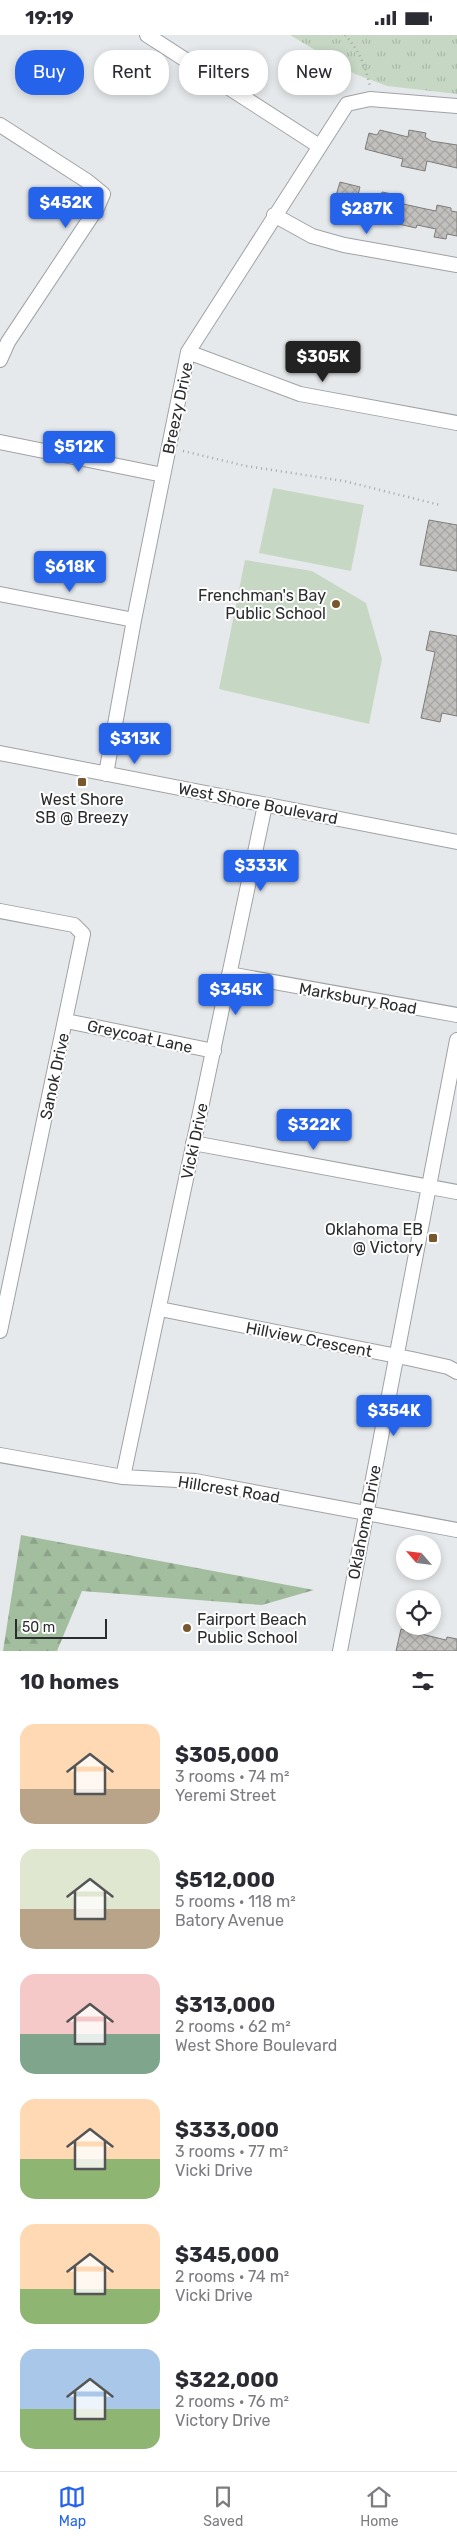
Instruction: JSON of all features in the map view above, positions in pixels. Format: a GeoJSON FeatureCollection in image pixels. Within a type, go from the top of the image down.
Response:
{"type":"FeatureCollection","features":[{"type":"Feature","properties":{"kind":"street"},"geometry":{"type":"LineString","coordinates":[[147,35],[319,146]]}},
{"type":"Feature","properties":{"kind":"street","name":"Breezy Drive"},"geometry":{"type":"LineString","coordinates":[[106,774],[134,620],[188,352],[274,215],[347,104],[370,99],[457,106]]}},
{"type":"Feature","properties":{"kind":"street"},"geometry":{"type":"LineString","coordinates":[[0,125],[87,181],[103,194],[97,208],[8,342],[0,360]]}},
{"type":"Feature","properties":{"kind":"street"},"geometry":{"type":"LineString","coordinates":[[274,215],[312,236],[344,245],[457,265]]}},
{"type":"Feature","properties":{"kind":"street"},"geometry":{"type":"LineString","coordinates":[[188,352],[300,394],[457,423]]}},
{"type":"Feature","properties":{"kind":"street"},"geometry":{"type":"LineString","coordinates":[[0,442],[163,475]]}},
{"type":"Feature","properties":{"kind":"street"},"geometry":{"type":"LineString","coordinates":[[0,594],[134,620]]}},
{"type":"Feature","properties":{"kind":"street","name":"West Shore Boulevard"},"geometry":{"type":"LineString","coordinates":[[0,753],[457,842]]}},
{"type":"Feature","properties":{"kind":"street","name":"Vicki Drive"},"geometry":{"type":"LineString","coordinates":[[123,1477],[265,805]]}},
{"type":"Feature","properties":{"kind":"street","name":"Sanok Drive"},"geometry":{"type":"LineString","coordinates":[[0,911],[74,925],[83,934],[66,1021],[3,1303],[0,1331]]}},
{"type":"Feature","properties":{"kind":"street","name":"Marksbury Road"},"geometry":{"type":"LineString","coordinates":[[229,974],[457,1015]]}},
{"type":"Feature","properties":{"kind":"street","name":"Greycoat Lane"},"geometry":{"type":"LineString","coordinates":[[66,1021],[214,1051]]}},
{"type":"Feature","properties":{"kind":"street","name":"Oklahoma Drive"},"geometry":{"type":"LineString","coordinates":[[340,1651],[395,1355],[457,1040]]}},
{"type":"Feature","properties":{"kind":"street"},"geometry":{"type":"LineString","coordinates":[[193,1143],[457,1192]]}},
{"type":"Feature","properties":{"kind":"street","name":"Hillview Crescent"},"geometry":{"type":"LineString","coordinates":[[160,1309],[395,1355],[448,1367],[457,1372]]}},
{"type":"Feature","properties":{"kind":"street","name":"Hillcrest Road"},"geometry":{"type":"LineString","coordinates":[[0,1455],[123,1477],[195,1481],[457,1530]]}},
{"type":"Feature","properties":{"kind":"path"},"geometry":{"type":"LineString","coordinates":[[345,35],[366,67],[371,89],[370,99]]}},
{"type":"Feature","properties":{"kind":"path"},"geometry":{"type":"LineString","coordinates":[[183,451],[246,466],[344,481],[440,505]]}},
{"type":"Feature","properties":{"kind":"green space"},"geometry":{"type":"Polygon","coordinates":[[[290,35],[457,35],[457,94],[387,86],[351,72],[351,50],[315,50],[290,35]]]}},
{"type":"Feature","properties":{"kind":"green space"},"geometry":{"type":"Polygon","coordinates":[[[273,488],[364,505],[351,571],[259,553],[273,488]]]}},
{"type":"Feature","properties":{"kind":"green space"},"geometry":{"type":"Polygon","coordinates":[[[245,560],[312,571],[366,603],[382,659],[369,724],[219,689],[245,560]]]}},
{"type":"Feature","properties":{"kind":"green space"},"geometry":{"type":"Polygon","coordinates":[[[21,1535],[314,1590],[262,1605],[82,1591],[57,1651],[3,1651],[21,1535]]]}},
{"type":"Feature","properties":{"kind":"building"},"geometry":{"type":"Polygon","coordinates":[[[380,130],[408,137],[409,130],[426,133],[425,137],[431,141],[457,145],[457,168],[427,161],[425,171],[401,166],[403,159],[365,149],[369,133],[377,135],[380,130]]]}},
{"type":"Feature","properties":{"kind":"building"},"geometry":{"type":"Polygon","coordinates":[[[340,182],[360,187],[358,195],[380,200],[382,192],[392,194],[390,201],[436,211],[437,205],[451,208],[451,211],[457,212],[457,236],[447,234],[446,239],[434,237],[436,229],[417,225],[416,228],[332,209],[340,182]]]}},
{"type":"Feature","properties":{"kind":"building"},"geometry":{"type":"Polygon","coordinates":[[[429,520],[457,525],[457,571],[420,565],[429,520]]]}},
{"type":"Feature","properties":{"kind":"building"},"geometry":{"type":"Polygon","coordinates":[[[430,631],[457,636],[457,716],[442,713],[440,722],[421,718],[435,652],[426,650],[430,631]]]}},
{"type":"Feature","properties":{"kind":"building"},"geometry":{"type":"Polygon","coordinates":[[[400,1635],[426,1635],[446,1640],[447,1637],[457,1639],[457,1651],[396,1651],[400,1635]]]}},
{"type":"Feature","properties":{"kind":"place","name":"Frenchman's Bay Public School"},"geometry":{"type":"Point","coordinates":[336,604]}},
{"type":"Feature","properties":{"kind":"place","name":"West Shore SB @ Breezy"},"geometry":{"type":"Point","coordinates":[82,782]}},
{"type":"Feature","properties":{"kind":"place","name":"Oklahoma EB @ Victory"},"geometry":{"type":"Point","coordinates":[433,1238]}},
{"type":"Feature","properties":{"kind":"place","name":"Fairport Beach Public School"},"geometry":{"type":"Point","coordinates":[187,1628]}}]}
